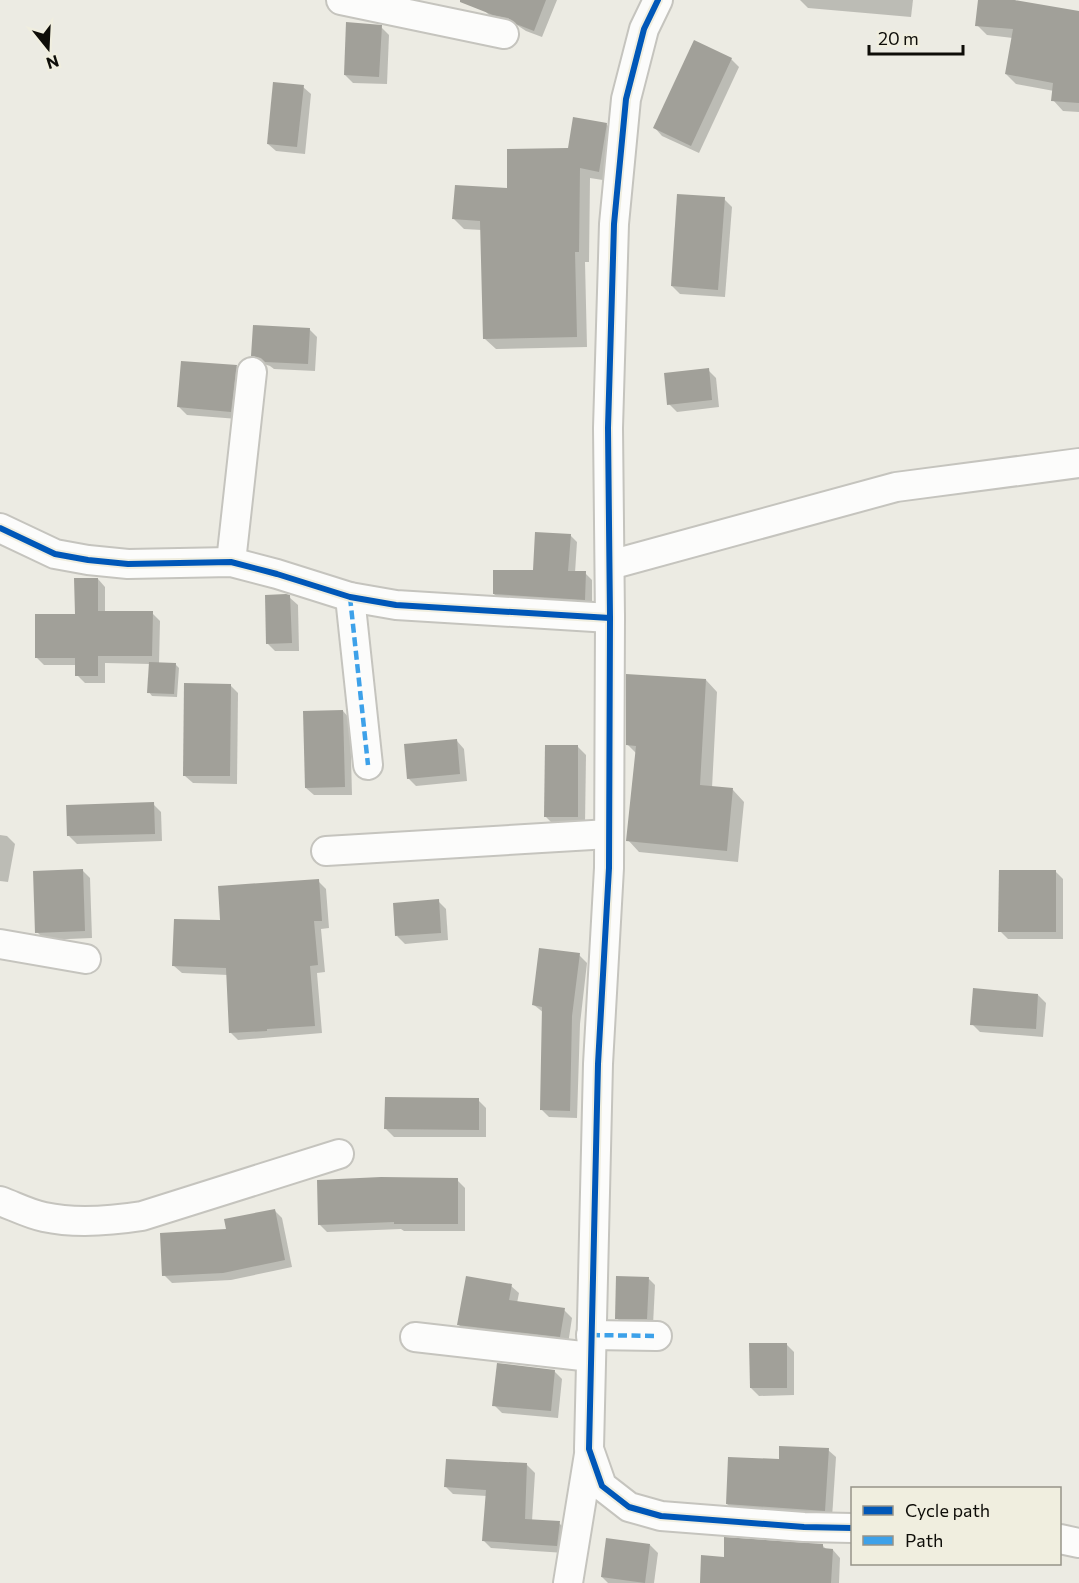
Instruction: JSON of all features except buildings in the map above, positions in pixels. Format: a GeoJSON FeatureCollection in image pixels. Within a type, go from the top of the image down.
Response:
{"type":"FeatureCollection","features":[{"type":"Feature","properties":{"kind":"street"},"geometry":{"type":"LineString","coordinates":[[341,0],[504,34]]}},
{"type":"Feature","properties":{"kind":"street"},"geometry":{"type":"LineString","coordinates":[[568,1583],[589,1449],[598,1064],[609,868],[608,428],[614,224],[626,99],[644,29],[658,0]]}},
{"type":"Feature","properties":{"kind":"street"},"geometry":{"type":"LineString","coordinates":[[231,562],[252,372]]}},
{"type":"Feature","properties":{"kind":"street"},"geometry":{"type":"LineString","coordinates":[[610,565],[875,492],[1079,463]]}},
{"type":"Feature","properties":{"kind":"street"},"geometry":{"type":"LineString","coordinates":[[0,528],[55,554],[88,560],[128,564],[231,562],[350,597],[396,605],[610,618]]}},
{"type":"Feature","properties":{"kind":"street"},"geometry":{"type":"LineString","coordinates":[[350,597],[368,765]]}},
{"type":"Feature","properties":{"kind":"street"},"geometry":{"type":"LineString","coordinates":[[326,850],[609,834]]}},
{"type":"Feature","properties":{"kind":"street"},"geometry":{"type":"LineString","coordinates":[[0,944],[86,959]]}},
{"type":"Feature","properties":{"kind":"street"},"geometry":{"type":"LineString","coordinates":[[0,1201],[44,1217],[112,1221],[142,1216],[339,1154]]}},
{"type":"Feature","properties":{"kind":"street"},"geometry":{"type":"LineString","coordinates":[[415,1337],[591,1346],[657,1336]]}},
{"type":"Feature","properties":{"kind":"street"},"geometry":{"type":"LineString","coordinates":[[589,1449],[602,1486],[628,1507],[661,1516],[804,1527],[851,1528]]}},
{"type":"Feature","properties":{"kind":"street"},"geometry":{"type":"LineString","coordinates":[[1061,1539],[1079,1543]]}},
{"type":"Feature","properties":{"kind":"marked path"},"geometry":{"type":"LineString","coordinates":[[350,597],[368,765]]}},
{"type":"Feature","properties":{"kind":"marked path"},"geometry":{"type":"LineString","coordinates":[[591,1335],[657,1336]]}},
{"type":"Feature","properties":{"kind":"cycle path"},"geometry":{"type":"LineString","coordinates":[[658,0],[644,29],[626,99],[614,224],[608,428],[609,868],[598,1064],[589,1449],[602,1486],[629,1507],[661,1516],[804,1527],[851,1528]]}},
{"type":"Feature","properties":{"kind":"cycle path"},"geometry":{"type":"LineString","coordinates":[[0,528],[55,554],[88,560],[128,564],[231,562],[350,597],[396,605],[610,618]]}}]}
